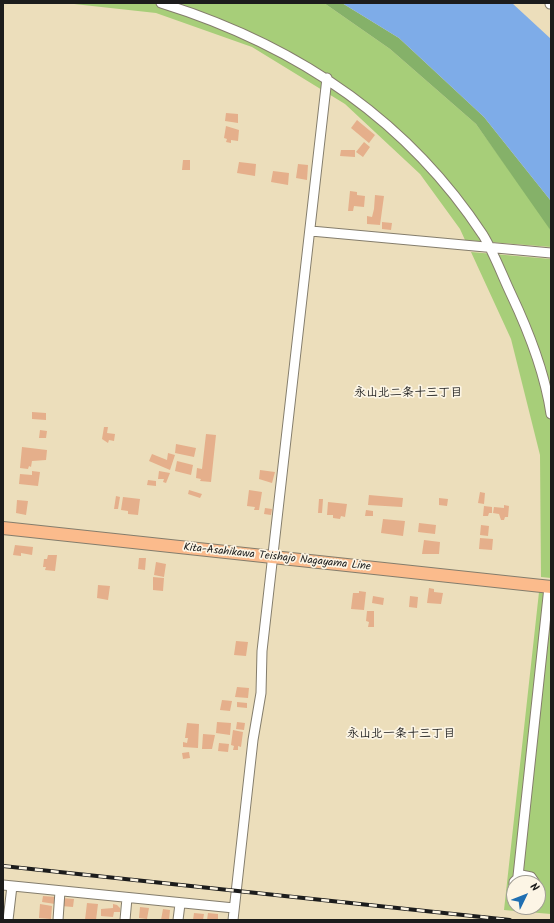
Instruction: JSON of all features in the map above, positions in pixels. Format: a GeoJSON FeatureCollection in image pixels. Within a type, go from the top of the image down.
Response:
{"type":"FeatureCollection","features":[{"type":"Feature","properties":{"kind":"main road","name":"Kita-Asahikawa Teishajo Nagayama Line"},"geometry":{"type":"LineString","coordinates":[[3,528],[550,587]]}},
{"type":"Feature","properties":{"kind":"street"},"geometry":{"type":"LineString","coordinates":[[161,3],[231,27],[273,47],[327,78],[402,138],[456,196],[490,247],[529,331],[551,414]]}},
{"type":"Feature","properties":{"kind":"street"},"geometry":{"type":"LineString","coordinates":[[233,920],[253,740],[261,693],[262,651],[311,230],[327,78]]}},
{"type":"Feature","properties":{"kind":"street"},"geometry":{"type":"LineString","coordinates":[[311,230],[551,253]]}},
{"type":"Feature","properties":{"kind":"street"},"geometry":{"type":"LineString","coordinates":[[518,875],[550,587]]}},
{"type":"Feature","properties":{"kind":"street"},"geometry":{"type":"LineString","coordinates":[[8,920],[8,885],[180,904],[234,908]]}},
{"type":"Feature","properties":{"kind":"street"},"geometry":{"type":"LineString","coordinates":[[58,920],[60,891]]}},
{"type":"Feature","properties":{"kind":"street"},"geometry":{"type":"LineString","coordinates":[[125,920],[127,898]]}},
{"type":"Feature","properties":{"kind":"street"},"geometry":{"type":"LineString","coordinates":[[178,920],[180,904]]}},
{"type":"Feature","properties":{"kind":"green space"},"geometry":{"type":"Polygon","coordinates":[[[65,3],[324,3],[390,49],[476,124],[545,220],[551,231],[551,247],[465,240],[460,229],[420,174],[345,104],[252,47],[156,13],[65,3]]]}},
{"type":"Feature","properties":{"kind":"green space"},"geometry":{"type":"Polygon","coordinates":[[[324,3],[342,3],[399,38],[484,117],[551,201],[551,231],[476,124],[390,49],[324,3]]]}},
{"type":"Feature","properties":{"kind":"green space"},"geometry":{"type":"Polygon","coordinates":[[[471,252],[551,259],[551,578],[541,577],[540,455],[511,339],[471,252]]]}},
{"type":"Feature","properties":{"kind":"green space"},"geometry":{"type":"Polygon","coordinates":[[[539,592],[551,593],[551,914],[546,914],[546,875],[508,875],[539,592]]]}},
{"type":"Feature","properties":{"kind":"green space"},"geometry":{"type":"Polygon","coordinates":[[[506,892],[506,910],[504,910],[506,892]]]}},
{"type":"Feature","properties":{"kind":"water"},"geometry":{"type":"Polygon","coordinates":[[[342,3],[512,3],[551,39],[551,201],[484,117],[399,38],[342,3]]]}},
{"type":"Feature","properties":{"kind":"building"},"geometry":{"type":"Polygon","coordinates":[[[226,113],[238,114],[238,123],[225,121],[226,113]]]}},
{"type":"Feature","properties":{"kind":"building"},"geometry":{"type":"Polygon","coordinates":[[[357,120],[375,135],[369,143],[351,128],[357,120]]]}},
{"type":"Feature","properties":{"kind":"building"},"geometry":{"type":"Polygon","coordinates":[[[226,126],[239,130],[238,141],[231,140],[231,143],[226,142],[227,139],[224,138],[226,126]]]}},
{"type":"Feature","properties":{"kind":"building"},"geometry":{"type":"Polygon","coordinates":[[[364,142],[370,147],[363,157],[356,152],[364,142]]]}},
{"type":"Feature","properties":{"kind":"building"},"geometry":{"type":"Polygon","coordinates":[[[341,150],[355,150],[355,157],[340,156],[341,150]]]}},
{"type":"Feature","properties":{"kind":"building"},"geometry":{"type":"Polygon","coordinates":[[[183,160],[190,160],[190,170],[182,170],[183,160]]]}},
{"type":"Feature","properties":{"kind":"building"},"geometry":{"type":"Polygon","coordinates":[[[239,162],[256,164],[255,176],[237,173],[239,162]]]}},
{"type":"Feature","properties":{"kind":"building"},"geometry":{"type":"Polygon","coordinates":[[[298,164],[308,165],[307,180],[296,178],[298,164]]]}},
{"type":"Feature","properties":{"kind":"building"},"geometry":{"type":"Polygon","coordinates":[[[273,171],[289,173],[288,185],[271,182],[273,171]]]}},
{"type":"Feature","properties":{"kind":"building"},"geometry":{"type":"Polygon","coordinates":[[[350,191],[357,192],[357,195],[365,196],[364,207],[354,206],[353,211],[348,211],[350,191]]]}},
{"type":"Feature","properties":{"kind":"building"},"geometry":{"type":"Polygon","coordinates":[[[375,195],[384,196],[380,225],[367,224],[367,216],[372,217],[375,195]]]}},
{"type":"Feature","properties":{"kind":"building"},"geometry":{"type":"Polygon","coordinates":[[[382,222],[392,223],[391,230],[382,229],[382,222]]]}},
{"type":"Feature","properties":{"kind":"building"},"geometry":{"type":"Polygon","coordinates":[[[32,412],[46,413],[46,420],[32,419],[32,412]]]}},
{"type":"Feature","properties":{"kind":"building"},"geometry":{"type":"Polygon","coordinates":[[[104,427],[108,427],[107,433],[115,434],[114,441],[109,440],[108,443],[102,439],[104,427]]]}},
{"type":"Feature","properties":{"kind":"building"},"geometry":{"type":"Polygon","coordinates":[[[40,430],[47,431],[46,438],[39,438],[40,430]]]}},
{"type":"Feature","properties":{"kind":"building"},"geometry":{"type":"Polygon","coordinates":[[[206,434],[216,435],[211,482],[200,481],[201,479],[196,478],[197,468],[202,469],[206,434]]]}},
{"type":"Feature","properties":{"kind":"building"},"geometry":{"type":"Polygon","coordinates":[[[176,444],[196,448],[194,457],[175,453],[176,444]]]}},
{"type":"Feature","properties":{"kind":"building"},"geometry":{"type":"Polygon","coordinates":[[[22,447],[47,450],[46,460],[32,461],[31,467],[29,466],[28,469],[20,468],[22,447]]]}},
{"type":"Feature","properties":{"kind":"building"},"geometry":{"type":"Polygon","coordinates":[[[168,453],[175,455],[170,470],[149,461],[152,454],[167,460],[168,453]]]}},
{"type":"Feature","properties":{"kind":"building"},"geometry":{"type":"Polygon","coordinates":[[[177,461],[193,465],[191,475],[175,471],[177,461]]]}},
{"type":"Feature","properties":{"kind":"building"},"geometry":{"type":"Polygon","coordinates":[[[260,470],[275,472],[272,483],[259,479],[260,470]]]}},
{"type":"Feature","properties":{"kind":"building"},"geometry":{"type":"Polygon","coordinates":[[[32,471],[40,472],[38,486],[19,484],[20,474],[32,475],[32,471]]]}},
{"type":"Feature","properties":{"kind":"building"},"geometry":{"type":"Polygon","coordinates":[[[159,471],[170,473],[166,483],[163,482],[164,479],[158,479],[159,471]]]}},
{"type":"Feature","properties":{"kind":"building"},"geometry":{"type":"Polygon","coordinates":[[[148,480],[156,481],[156,486],[147,485],[148,480]]]}},
{"type":"Feature","properties":{"kind":"building"},"geometry":{"type":"Polygon","coordinates":[[[189,490],[202,494],[200,498],[188,494],[189,490]]]}},
{"type":"Feature","properties":{"kind":"building"},"geometry":{"type":"Polygon","coordinates":[[[249,490],[262,492],[259,510],[254,510],[255,507],[247,506],[249,490]]]}},
{"type":"Feature","properties":{"kind":"building"},"geometry":{"type":"Polygon","coordinates":[[[480,492],[485,493],[484,504],[478,503],[480,492]]]}},
{"type":"Feature","properties":{"kind":"building"},"geometry":{"type":"Polygon","coordinates":[[[369,495],[403,498],[402,507],[368,505],[369,495]]]}},
{"type":"Feature","properties":{"kind":"building"},"geometry":{"type":"Polygon","coordinates":[[[116,496],[120,497],[118,509],[114,509],[116,496]]]}},
{"type":"Feature","properties":{"kind":"building"},"geometry":{"type":"Polygon","coordinates":[[[123,497],[140,499],[138,515],[128,514],[128,511],[121,510],[123,497]]]}},
{"type":"Feature","properties":{"kind":"building"},"geometry":{"type":"Polygon","coordinates":[[[439,498],[448,499],[447,506],[439,505],[439,498]]]}},
{"type":"Feature","properties":{"kind":"building"},"geometry":{"type":"Polygon","coordinates":[[[319,499],[323,499],[322,513],[318,513],[319,499]]]}},
{"type":"Feature","properties":{"kind":"building"},"geometry":{"type":"Polygon","coordinates":[[[17,500],[28,501],[26,515],[16,513],[17,500]]]}},
{"type":"Feature","properties":{"kind":"building"},"geometry":{"type":"Polygon","coordinates":[[[328,502],[347,504],[345,517],[341,516],[340,519],[333,518],[333,515],[327,515],[328,502]]]}},
{"type":"Feature","properties":{"kind":"building"},"geometry":{"type":"Polygon","coordinates":[[[504,505],[509,506],[508,517],[501,520],[499,514],[493,513],[494,507],[504,508],[504,505]]]}},
{"type":"Feature","properties":{"kind":"building"},"geometry":{"type":"Polygon","coordinates":[[[484,506],[492,507],[492,513],[489,513],[488,516],[483,516],[484,506]]]}},
{"type":"Feature","properties":{"kind":"building"},"geometry":{"type":"Polygon","coordinates":[[[265,508],[272,509],[271,515],[264,514],[265,508]]]}},
{"type":"Feature","properties":{"kind":"building"},"geometry":{"type":"Polygon","coordinates":[[[366,510],[373,511],[373,516],[365,516],[366,510]]]}},
{"type":"Feature","properties":{"kind":"building"},"geometry":{"type":"Polygon","coordinates":[[[383,519],[405,521],[403,536],[381,533],[383,519]]]}},
{"type":"Feature","properties":{"kind":"building"},"geometry":{"type":"Polygon","coordinates":[[[419,523],[436,525],[435,534],[418,532],[419,523]]]}},
{"type":"Feature","properties":{"kind":"building"},"geometry":{"type":"Polygon","coordinates":[[[481,525],[489,526],[488,536],[480,535],[481,525]]]}},
{"type":"Feature","properties":{"kind":"building"},"geometry":{"type":"Polygon","coordinates":[[[480,538],[493,539],[492,550],[479,549],[480,538]]]}},
{"type":"Feature","properties":{"kind":"building"},"geometry":{"type":"Polygon","coordinates":[[[424,540],[440,542],[439,554],[422,554],[424,540]]]}},
{"type":"Feature","properties":{"kind":"building"},"geometry":{"type":"Polygon","coordinates":[[[15,545],[33,547],[32,555],[21,553],[21,556],[13,555],[15,545]]]}},
{"type":"Feature","properties":{"kind":"building"},"geometry":{"type":"Polygon","coordinates":[[[48,555],[57,555],[55,571],[45,570],[46,567],[43,567],[44,559],[47,559],[48,555]]]}},
{"type":"Feature","properties":{"kind":"building"},"geometry":{"type":"Polygon","coordinates":[[[139,558],[146,558],[145,570],[138,569],[139,558]]]}},
{"type":"Feature","properties":{"kind":"building"},"geometry":{"type":"Polygon","coordinates":[[[156,562],[166,564],[164,577],[154,575],[156,562]]]}},
{"type":"Feature","properties":{"kind":"building"},"geometry":{"type":"Polygon","coordinates":[[[153,577],[164,578],[163,591],[153,590],[153,577]]]}},
{"type":"Feature","properties":{"kind":"building"},"geometry":{"type":"Polygon","coordinates":[[[98,585],[110,586],[108,600],[97,598],[98,585]]]}},
{"type":"Feature","properties":{"kind":"building"},"geometry":{"type":"Polygon","coordinates":[[[429,588],[434,589],[434,592],[443,593],[441,604],[427,603],[429,588]]]}},
{"type":"Feature","properties":{"kind":"building"},"geometry":{"type":"Polygon","coordinates":[[[359,591],[366,592],[364,610],[351,609],[353,593],[359,593],[359,591]]]}},
{"type":"Feature","properties":{"kind":"building"},"geometry":{"type":"Polygon","coordinates":[[[373,596],[384,598],[383,605],[372,603],[373,596]]]}},
{"type":"Feature","properties":{"kind":"building"},"geometry":{"type":"Polygon","coordinates":[[[410,596],[418,597],[417,608],[409,607],[410,596]]]}},
{"type":"Feature","properties":{"kind":"building"},"geometry":{"type":"Polygon","coordinates":[[[367,611],[374,611],[374,627],[368,627],[369,622],[366,621],[367,611]]]}},
{"type":"Feature","properties":{"kind":"building"},"geometry":{"type":"Polygon","coordinates":[[[236,641],[248,642],[246,656],[234,655],[236,641]]]}},
{"type":"Feature","properties":{"kind":"building"},"geometry":{"type":"Polygon","coordinates":[[[237,687],[249,688],[248,698],[235,697],[237,687]]]}},
{"type":"Feature","properties":{"kind":"building"},"geometry":{"type":"Polygon","coordinates":[[[222,700],[232,701],[230,711],[220,710],[222,700]]]}},
{"type":"Feature","properties":{"kind":"building"},"geometry":{"type":"Polygon","coordinates":[[[237,702],[247,703],[247,708],[237,707],[237,702]]]}},
{"type":"Feature","properties":{"kind":"building"},"geometry":{"type":"Polygon","coordinates":[[[217,722],[231,723],[230,735],[216,733],[217,722]]]}},
{"type":"Feature","properties":{"kind":"building"},"geometry":{"type":"Polygon","coordinates":[[[237,722],[245,723],[244,730],[236,729],[237,722]]]}},
{"type":"Feature","properties":{"kind":"building"},"geometry":{"type":"Polygon","coordinates":[[[187,723],[199,724],[198,748],[183,747],[183,742],[187,743],[188,738],[185,738],[187,723]]]}},
{"type":"Feature","properties":{"kind":"building"},"geometry":{"type":"Polygon","coordinates":[[[233,730],[243,732],[241,747],[238,746],[238,750],[233,750],[234,746],[231,745],[233,730]]]}},
{"type":"Feature","properties":{"kind":"building"},"geometry":{"type":"Polygon","coordinates":[[[203,734],[215,735],[212,749],[202,749],[203,734]]]}},
{"type":"Feature","properties":{"kind":"building"},"geometry":{"type":"Polygon","coordinates":[[[219,743],[229,744],[228,752],[218,751],[219,743]]]}},
{"type":"Feature","properties":{"kind":"building"},"geometry":{"type":"Polygon","coordinates":[[[189,752],[190,758],[183,759],[182,753],[189,752]]]}},
{"type":"Feature","properties":{"kind":"building"},"geometry":{"type":"Polygon","coordinates":[[[43,896],[56,897],[55,904],[42,902],[43,896]]]}},
{"type":"Feature","properties":{"kind":"building"},"geometry":{"type":"Polygon","coordinates":[[[62,898],[74,899],[73,907],[61,906],[62,898]]]}},
{"type":"Feature","properties":{"kind":"building"},"geometry":{"type":"Polygon","coordinates":[[[87,903],[98,904],[96,920],[85,920],[87,903]]]}},
{"type":"Feature","properties":{"kind":"building"},"geometry":{"type":"Polygon","coordinates":[[[40,904],[52,906],[51,919],[39,918],[40,904]]]}},
{"type":"Feature","properties":{"kind":"building"},"geometry":{"type":"Polygon","coordinates":[[[113,904],[120,908],[120,912],[114,912],[113,917],[101,916],[101,909],[113,908],[113,904]]]}},
{"type":"Feature","properties":{"kind":"building"},"geometry":{"type":"Polygon","coordinates":[[[140,907],[149,908],[147,919],[139,918],[140,907]]]}},
{"type":"Feature","properties":{"kind":"building"},"geometry":{"type":"Polygon","coordinates":[[[163,909],[170,910],[169,920],[161,920],[163,909]]]}},
{"type":"Feature","properties":{"kind":"building"},"geometry":{"type":"Polygon","coordinates":[[[194,913],[204,914],[203,920],[193,920],[194,913]]]}},
{"type":"Feature","properties":{"kind":"building"},"geometry":{"type":"Polygon","coordinates":[[[208,913],[218,914],[218,920],[207,920],[208,913]]]}},
{"type":"Feature","properties":{"kind":"railway"},"geometry":{"type":"LineString","coordinates":[[3,866],[510,920]]}},
{"type":"Feature","properties":{"kind":"district","name":"永山北二条十三丁目"},"geometry":{"type":"Point","coordinates":[408,394]}},
{"type":"Feature","properties":{"kind":"district","name":"永山北一条十三丁目"},"geometry":{"type":"Point","coordinates":[401,735]}}]}
